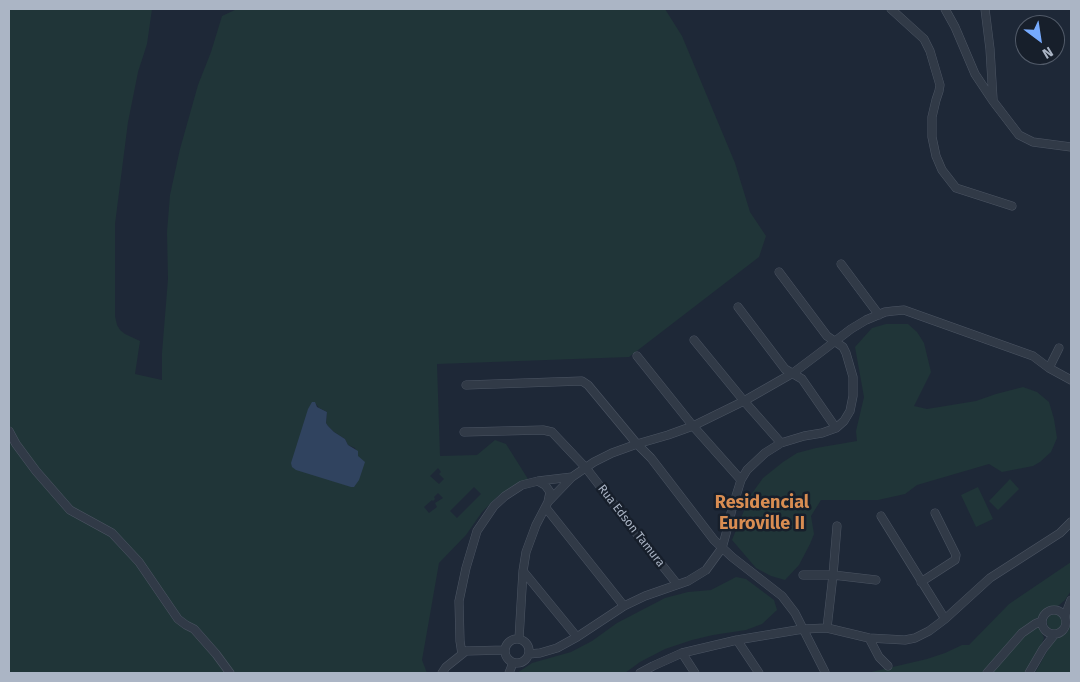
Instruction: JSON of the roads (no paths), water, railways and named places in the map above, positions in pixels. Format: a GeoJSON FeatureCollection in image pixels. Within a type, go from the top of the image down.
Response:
{"type":"FeatureCollection","features":[{"type":"Feature","properties":{"kind":"street"},"geometry":{"type":"LineString","coordinates":[[891,9],[924,39],[930,51],[940,85],[932,117],[932,137],[936,156],[942,170],[956,188],[1012,206]]}},
{"type":"Feature","properties":{"kind":"street"},"geometry":{"type":"LineString","coordinates":[[945,9],[955,27],[975,74],[1018,135],[1033,142],[1071,147]]}},
{"type":"Feature","properties":{"kind":"street"},"geometry":{"type":"LineString","coordinates":[[985,9],[990,49],[993,101]]}},
{"type":"Feature","properties":{"kind":"street"},"geometry":{"type":"LineString","coordinates":[[841,264],[879,314]]}},
{"type":"Feature","properties":{"kind":"street"},"geometry":{"type":"LineString","coordinates":[[529,654],[557,648],[624,606],[688,581],[706,570],[722,548],[741,480],[747,470],[765,453],[781,442],[822,433],[836,428],[844,421],[850,411],[853,396],[853,377],[846,353],[843,347],[836,341],[826,336],[779,272]]}},
{"type":"Feature","properties":{"kind":"street"},"geometry":{"type":"LineString","coordinates":[[738,307],[785,368],[802,379],[836,428]]}},
{"type":"Feature","properties":{"kind":"street"},"geometry":{"type":"LineString","coordinates":[[519,639],[523,570],[526,552],[547,505],[572,477],[594,462],[636,444],[693,426],[744,402],[793,373],[851,329],[866,320],[893,310],[904,310],[1033,356],[1049,368],[1071,380]]}},
{"type":"Feature","properties":{"kind":"street"},"geometry":{"type":"LineString","coordinates":[[694,340],[744,402],[781,442]]}},
{"type":"Feature","properties":{"kind":"street"},"geometry":{"type":"LineString","coordinates":[[1049,368],[1059,348]]}},
{"type":"Feature","properties":{"kind":"street"},"geometry":{"type":"LineString","coordinates":[[637,356],[693,426],[741,480]]}},
{"type":"Feature","properties":{"kind":"street"},"geometry":{"type":"LineString","coordinates":[[466,384],[582,381],[588,385],[636,444],[651,458],[722,548],[782,596],[795,613],[825,672]]}},
{"type":"Feature","properties":{"kind":"street","name":"Rua Edson Tamura"},"geometry":{"type":"LineString","coordinates":[[464,432],[543,430],[552,432],[586,468],[677,584]]}},
{"type":"Feature","properties":{"kind":"street"},"geometry":{"type":"LineString","coordinates":[[9,431],[36,471],[70,510],[112,533],[139,562],[178,619],[186,626],[194,629],[230,673]]}},
{"type":"Feature","properties":{"kind":"street"},"geometry":{"type":"LineString","coordinates":[[462,654],[459,602],[466,568],[477,531],[494,506],[522,485],[572,477]]}},
{"type":"Feature","properties":{"kind":"street"},"geometry":{"type":"LineString","coordinates":[[538,481],[546,485],[550,492],[547,505]]}},
{"type":"Feature","properties":{"kind":"street"},"geometry":{"type":"LineString","coordinates":[[547,505],[624,606]]}},
{"type":"Feature","properties":{"kind":"street"},"geometry":{"type":"LineString","coordinates":[[921,582],[955,560],[956,554],[935,513]]}},
{"type":"Feature","properties":{"kind":"street"},"geometry":{"type":"LineString","coordinates":[[881,516],[945,619]]}},
{"type":"Feature","properties":{"kind":"street"},"geometry":{"type":"LineString","coordinates":[[640,673],[682,653],[737,640],[803,629],[826,628],[869,638],[905,640],[915,638],[929,631],[945,619],[990,578],[1060,533],[1071,522]]}},
{"type":"Feature","properties":{"kind":"street"},"geometry":{"type":"LineString","coordinates":[[826,628],[837,526]]}},
{"type":"Feature","properties":{"kind":"street"},"geometry":{"type":"LineString","coordinates":[[523,570],[577,637]]}},
{"type":"Feature","properties":{"kind":"street"},"geometry":{"type":"LineString","coordinates":[[804,575],[833,574],[876,580]]}},
{"type":"Feature","properties":{"kind":"street"},"geometry":{"type":"LineString","coordinates":[[1029,673],[1043,649],[1055,634],[1063,630],[1066,625],[1066,613],[1071,600],[1046,613],[1042,621],[1045,630],[1043,649]]}},
{"type":"Feature","properties":{"kind":"street"},"geometry":{"type":"LineString","coordinates":[[1055,610],[1062,613],[1066,618]]}},
{"type":"Feature","properties":{"kind":"street"},"geometry":{"type":"LineString","coordinates":[[987,673],[1022,633],[1042,621]]}},
{"type":"Feature","properties":{"kind":"street"},"geometry":{"type":"LineString","coordinates":[[1045,630],[1055,634]]}},
{"type":"Feature","properties":{"kind":"street"},"geometry":{"type":"LineString","coordinates":[[869,638],[879,657],[888,666]]}},
{"type":"Feature","properties":{"kind":"street"},"geometry":{"type":"LineString","coordinates":[[519,639],[526,642],[529,654],[525,661],[513,663],[508,659],[505,650],[511,641],[519,639]]}},
{"type":"Feature","properties":{"kind":"street"},"geometry":{"type":"LineString","coordinates":[[737,640],[759,673]]}},
{"type":"Feature","properties":{"kind":"street"},"geometry":{"type":"LineString","coordinates":[[442,673],[446,667],[466,651],[505,650]]}},
{"type":"Feature","properties":{"kind":"street"},"geometry":{"type":"LineString","coordinates":[[682,653],[695,673]]}},
{"type":"Feature","properties":{"kind":"street"},"geometry":{"type":"LineString","coordinates":[[509,673],[513,663]]}},
{"type":"Feature","properties":{"kind":"water"},"geometry":{"type":"Polygon","coordinates":[[[312,402],[315,402],[317,407],[327,412],[326,423],[328,426],[345,439],[348,445],[358,451],[358,456],[365,462],[359,480],[354,487],[296,470],[292,467],[291,463],[308,409],[312,402]]]}},
{"type":"Feature","properties":{"kind":"district","name":"Residencial Euroville II"},"geometry":{"type":"Point","coordinates":[762,513]}}]}
